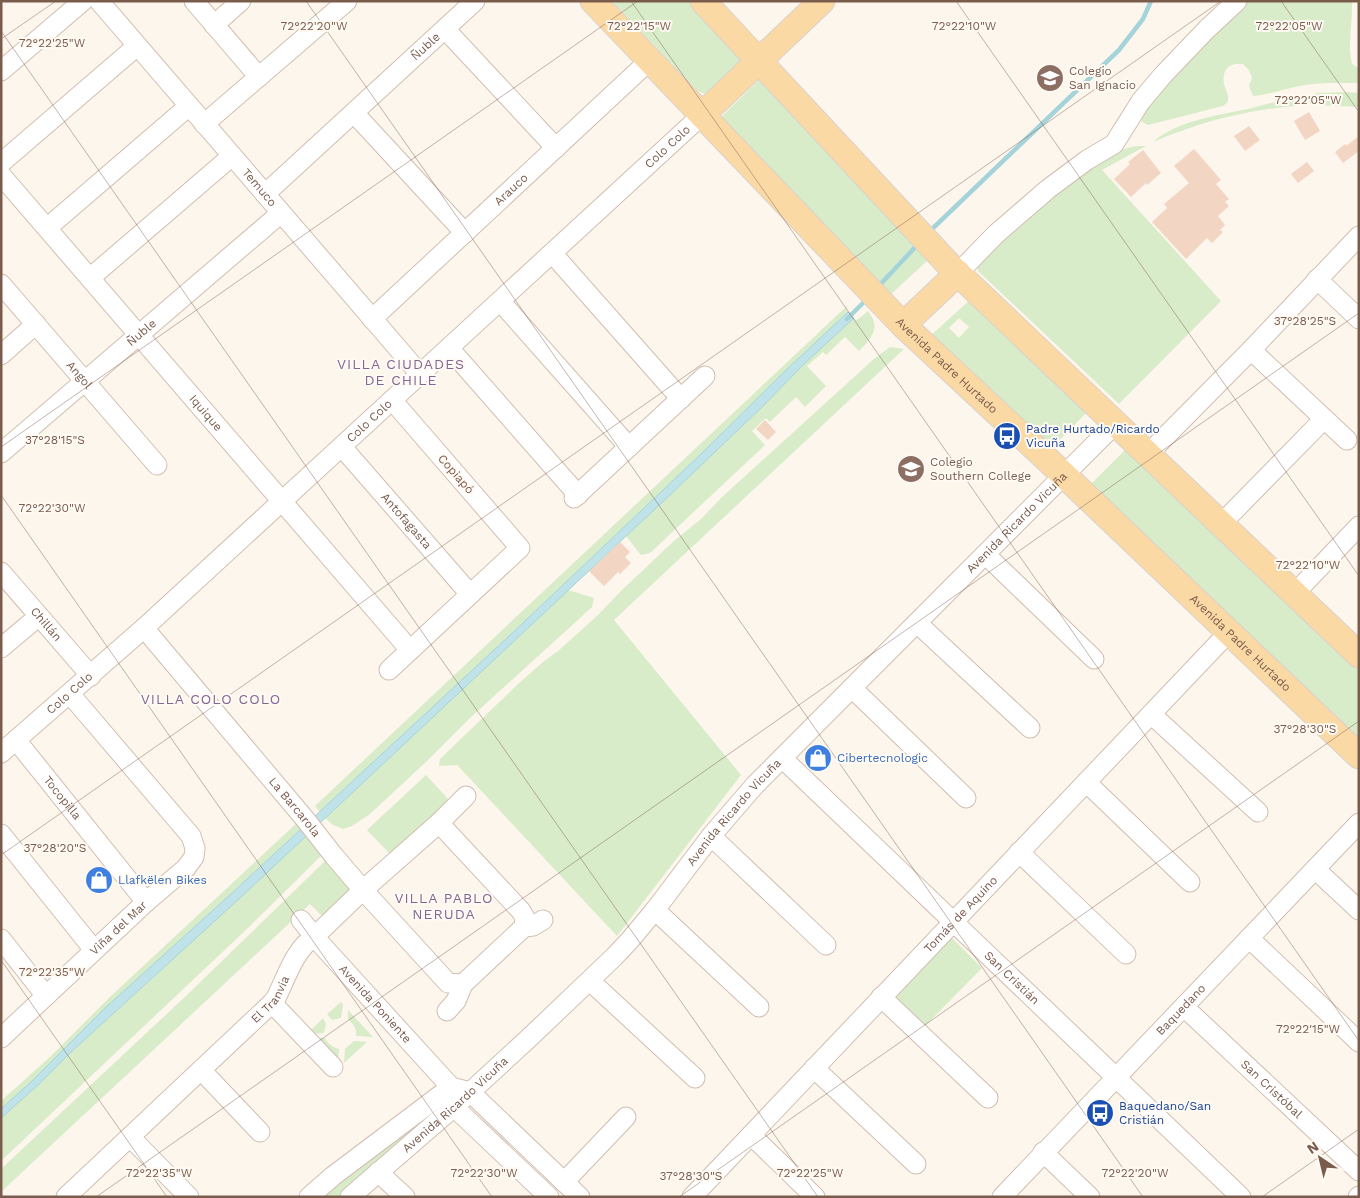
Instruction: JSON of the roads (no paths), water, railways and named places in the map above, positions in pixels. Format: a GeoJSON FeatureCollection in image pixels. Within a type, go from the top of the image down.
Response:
{"type":"FeatureCollection","features":[{"type":"Feature","properties":{"kind":"main road","name":"Avenida Padre Hurtado"},"geometry":{"type":"LineString","coordinates":[[593,1],[904,325],[1359,756]]}},
{"type":"Feature","properties":{"kind":"main road"},"geometry":{"type":"LineString","coordinates":[[703,1],[958,274],[1359,655]]}},
{"type":"Feature","properties":{"kind":"main road","name":"Colo Colo"},"geometry":{"type":"LineString","coordinates":[[702,115],[822,1]]}},
{"type":"Feature","properties":{"kind":"main road"},"geometry":{"type":"LineString","coordinates":[[904,325],[958,274]]}},
{"type":"Feature","properties":{"kind":"street"},"geometry":{"type":"LineString","coordinates":[[1,71],[83,1]]}},
{"type":"Feature","properties":{"kind":"street","name":"Temuco"},"geometry":{"type":"LineString","coordinates":[[99,1],[420,374]]}},
{"type":"Feature","properties":{"kind":"street"},"geometry":{"type":"LineString","coordinates":[[194,1],[259,77]]}},
{"type":"Feature","properties":{"kind":"street"},"geometry":{"type":"LineString","coordinates":[[214,24],[241,1]]}},
{"type":"Feature","properties":{"kind":"street"},"geometry":{"type":"LineString","coordinates":[[204,124],[347,1]]}},
{"type":"Feature","properties":{"kind":"street","name":"Ñuble"},"geometry":{"type":"LineString","coordinates":[[264,194],[475,1]]}},
{"type":"Feature","properties":{"kind":"street"},"geometry":{"type":"LineString","coordinates":[[958,274],[996,234],[1048,189],[1087,160],[1114,144],[1141,101],[1163,75],[1237,1]]}},
{"type":"Feature","properties":{"kind":"street"},"geometry":{"type":"LineString","coordinates":[[445,29],[556,148]]}},
{"type":"Feature","properties":{"kind":"street"},"geometry":{"type":"LineString","coordinates":[[1,163],[137,46]]}},
{"type":"Feature","properties":{"kind":"street","name":"Arauco"},"geometry":{"type":"LineString","coordinates":[[372,319],[650,60]]}},
{"type":"Feature","properties":{"kind":"street"},"geometry":{"type":"LineString","coordinates":[[47,228],[188,106]]}},
{"type":"Feature","properties":{"kind":"street"},"geometry":{"type":"LineString","coordinates":[[354,113],[465,233]]}},
{"type":"Feature","properties":{"kind":"street","name":"Colo Colo"},"geometry":{"type":"LineString","coordinates":[[1,753],[144,628],[702,115]]}},
{"type":"Feature","properties":{"kind":"street"},"geometry":{"type":"LineString","coordinates":[[90,278],[232,156]]}},
{"type":"Feature","properties":{"kind":"street","name":"Iquique"},"geometry":{"type":"LineString","coordinates":[[1,175],[410,650]]}},
{"type":"Feature","properties":{"kind":"street","name":"Ñuble"},"geometry":{"type":"LineString","coordinates":[[1,453],[281,213]]}},
{"type":"Feature","properties":{"kind":"street"},"geometry":{"type":"LineString","coordinates":[[1148,454],[1251,350],[1359,236]]}},
{"type":"Feature","properties":{"kind":"street"},"geometry":{"type":"LineString","coordinates":[[552,253],[681,399]]}},
{"type":"Feature","properties":{"kind":"street"},"geometry":{"type":"LineString","coordinates":[[1317,280],[1359,319]]}},
{"type":"Feature","properties":{"kind":"street","name":"Angol"},"geometry":{"type":"LineString","coordinates":[[1,284],[158,465]]}},
{"type":"Feature","properties":{"kind":"street"},"geometry":{"type":"LineString","coordinates":[[500,301],[629,447]]}},
{"type":"Feature","properties":{"kind":"street"},"geometry":{"type":"LineString","coordinates":[[1,355],[36,324]]}},
{"type":"Feature","properties":{"kind":"street"},"geometry":{"type":"LineString","coordinates":[[449,348],[576,496],[705,376]]}},
{"type":"Feature","properties":{"kind":"street"},"geometry":{"type":"LineString","coordinates":[[1251,350],[1347,440]]}},
{"type":"Feature","properties":{"kind":"street","name":"Copiapó"},"geometry":{"type":"LineString","coordinates":[[392,400],[520,548],[470,594]]}},
{"type":"Feature","properties":{"kind":"street"},"geometry":{"type":"LineString","coordinates":[[1221,524],[1324,419]]}},
{"type":"Feature","properties":{"kind":"street","name":"Avenida Ricardo Vicuña"},"geometry":{"type":"LineString","coordinates":[[350,1197],[454,1107],[529,1038],[630,940],[744,796],[1116,424]]}},
{"type":"Feature","properties":{"kind":"street","name":"Antofagasta"},"geometry":{"type":"LineString","coordinates":[[342,446],[470,594]]}},
{"type":"Feature","properties":{"kind":"street"},"geometry":{"type":"LineString","coordinates":[[1294,594],[1359,526]]}},
{"type":"Feature","properties":{"kind":"street"},"geometry":{"type":"LineString","coordinates":[[986,555],[1094,659]]}},
{"type":"Feature","properties":{"kind":"street","name":"Chillán"},"geometry":{"type":"LineString","coordinates":[[1,572],[91,676]]}},
{"type":"Feature","properties":{"kind":"street"},"geometry":{"type":"LineString","coordinates":[[389,670],[470,594]]}},
{"type":"Feature","properties":{"kind":"street"},"geometry":{"type":"LineString","coordinates":[[1,648],[39,616]]}},
{"type":"Feature","properties":{"kind":"street"},"geometry":{"type":"LineString","coordinates":[[917,623],[1030,728]]}},
{"type":"Feature","properties":{"kind":"street","name":"La Barcarola"},"geometry":{"type":"LineString","coordinates":[[144,628],[363,890],[455,984]]}},
{"type":"Feature","properties":{"kind":"street","name":"Tomás de Aquino"},"geometry":{"type":"LineString","coordinates":[[692,1197],[1228,632]]}},
{"type":"Feature","properties":{"kind":"street"},"geometry":{"type":"LineString","coordinates":[[852,688],[966,798]]}},
{"type":"Feature","properties":{"kind":"street","name":"Viña del Mar"},"geometry":{"type":"LineString","coordinates":[[1,1038],[146,902],[186,868],[194,857],[196,848],[191,836],[70,694]]}},
{"type":"Feature","properties":{"kind":"street"},"geometry":{"type":"LineString","coordinates":[[1151,714],[1258,812]]}},
{"type":"Feature","properties":{"kind":"street","name":"Tocopilla"},"geometry":{"type":"LineString","coordinates":[[16,740],[146,902]]}},
{"type":"Feature","properties":{"kind":"street","name":"San Cristián"},"geometry":{"type":"LineString","coordinates":[[782,758],[1241,1197]]}},
{"type":"Feature","properties":{"kind":"street"},"geometry":{"type":"LineString","coordinates":[[1086,782],[1190,882]]}},
{"type":"Feature","properties":{"kind":"street","name":"El Tranvia"},"geometry":{"type":"LineString","coordinates":[[66,1197],[272,1003],[301,948],[307,941],[314,937],[466,796]]}},
{"type":"Feature","properties":{"kind":"street"},"geometry":{"type":"LineString","coordinates":[[439,823],[521,911],[524,918],[524,927]]}},
{"type":"Feature","properties":{"kind":"street","name":"Baquedano"},"geometry":{"type":"LineString","coordinates":[[1002,1197],[1359,823]]}},
{"type":"Feature","properties":{"kind":"street"},"geometry":{"type":"LineString","coordinates":[[1,834],[94,950]]}},
{"type":"Feature","properties":{"kind":"street"},"geometry":{"type":"LineString","coordinates":[[711,836],[826,945]]}},
{"type":"Feature","properties":{"kind":"street"},"geometry":{"type":"LineString","coordinates":[[1019,852],[1126,954]]}},
{"type":"Feature","properties":{"kind":"street"},"geometry":{"type":"LineString","coordinates":[[1315,869],[1359,910]]}},
{"type":"Feature","properties":{"kind":"street"},"geometry":{"type":"LineString","coordinates":[[655,910],[759,1007]]}},
{"type":"Feature","properties":{"kind":"street","name":"Avenida Poniente"},"geometry":{"type":"LineString","coordinates":[[301,920],[314,937],[451,1087]]}},
{"type":"Feature","properties":{"kind":"street"},"geometry":{"type":"LineString","coordinates":[[446,1011],[456,1001],[455,984],[524,927],[533,926],[543,920]]}},
{"type":"Feature","properties":{"kind":"street"},"geometry":{"type":"LineString","coordinates":[[1249,938],[1359,1042]]}},
{"type":"Feature","properties":{"kind":"street"},"geometry":{"type":"LineString","coordinates":[[1,939],[46,996]]}},
{"type":"Feature","properties":{"kind":"street"},"geometry":{"type":"LineString","coordinates":[[590,980],[694,1078]]}},
{"type":"Feature","properties":{"kind":"street"},"geometry":{"type":"LineString","coordinates":[[881,997],[988,1098]]}},
{"type":"Feature","properties":{"kind":"street"},"geometry":{"type":"LineString","coordinates":[[272,1003],[334,1067]]}},
{"type":"Feature","properties":{"kind":"street","name":"San Cristóbal"},"geometry":{"type":"LineString","coordinates":[[1184,1007],[1359,1171]]}},
{"type":"Feature","properties":{"kind":"street"},"geometry":{"type":"LineString","coordinates":[[814,1068],[916,1164]]}},
{"type":"Feature","properties":{"kind":"street"},"geometry":{"type":"LineString","coordinates":[[201,1070],[260,1132]]}},
{"type":"Feature","properties":{"kind":"street"},"geometry":{"type":"LineString","coordinates":[[548,1197],[454,1107],[451,1087],[470,1092],[580,1197]]}},
{"type":"Feature","properties":{"kind":"street","name":"Avenida Ricardo Vicuña"},"geometry":{"type":"LineString","coordinates":[[309,1197],[333,1176],[451,1087]]}},
{"type":"Feature","properties":{"kind":"street"},"geometry":{"type":"LineString","coordinates":[[564,1182],[626,1117]]}},
{"type":"Feature","properties":{"kind":"street"},"geometry":{"type":"LineString","coordinates":[[751,1135],[815,1197]]}},
{"type":"Feature","properties":{"kind":"street"},"geometry":{"type":"LineString","coordinates":[[130,1137],[189,1197]]}},
{"type":"Feature","properties":{"kind":"street"},"geometry":{"type":"LineString","coordinates":[[1043,1152],[1090,1197]]}},
{"type":"Feature","properties":{"kind":"street"},"geometry":{"type":"LineString","coordinates":[[378,1172],[405,1197]]}},
{"type":"Feature","properties":{"kind":"water"},"geometry":{"type":"Polygon","coordinates":[[[848,312],[854,318],[804,364],[671,494],[240,898],[1,1118],[1,1109],[104,1009],[507,638],[848,312]]]}},
{"type":"Feature","properties":{"kind":"waterway"},"geometry":{"type":"LineString","coordinates":[[930,231],[1119,50],[1143,19],[1151,1]]}},
{"type":"Feature","properties":{"kind":"waterway"},"geometry":{"type":"LineString","coordinates":[[877,288],[919,243]]}},
{"type":"Feature","properties":{"kind":"waterway"},"geometry":{"type":"LineString","coordinates":[[847,319],[867,299]]}},
{"type":"Feature","properties":{"kind":"place","name":"Colegio San Ignacio"},"geometry":{"type":"Point","coordinates":[1050,78]}},
{"type":"Feature","properties":{"kind":"place","name":"Padre Hurtado/Ricardo Vicuña"},"geometry":{"type":"Point","coordinates":[1007,436]}},
{"type":"Feature","properties":{"kind":"place","name":"Colegio Southern College"},"geometry":{"type":"Point","coordinates":[911,469]}},
{"type":"Feature","properties":{"kind":"place","name":"Cibertecnologic"},"geometry":{"type":"Point","coordinates":[818,758]}},
{"type":"Feature","properties":{"kind":"place","name":"Llafkëlen Bikes"},"geometry":{"type":"Point","coordinates":[99,880]}},
{"type":"Feature","properties":{"kind":"place","name":"Baquedano/San Cristián"},"geometry":{"type":"Point","coordinates":[1100,1113]}},
{"type":"Feature","properties":{"kind":"district","name":"VILLA CIUDADES DE CHILE"},"geometry":{"type":"Point","coordinates":[401,372]}},
{"type":"Feature","properties":{"kind":"district","name":"VILLA COLO COLO"},"geometry":{"type":"Point","coordinates":[211,699]}},
{"type":"Feature","properties":{"kind":"district","name":"VILLA PABLO NERUDA"},"geometry":{"type":"Point","coordinates":[444,906]}}]}
